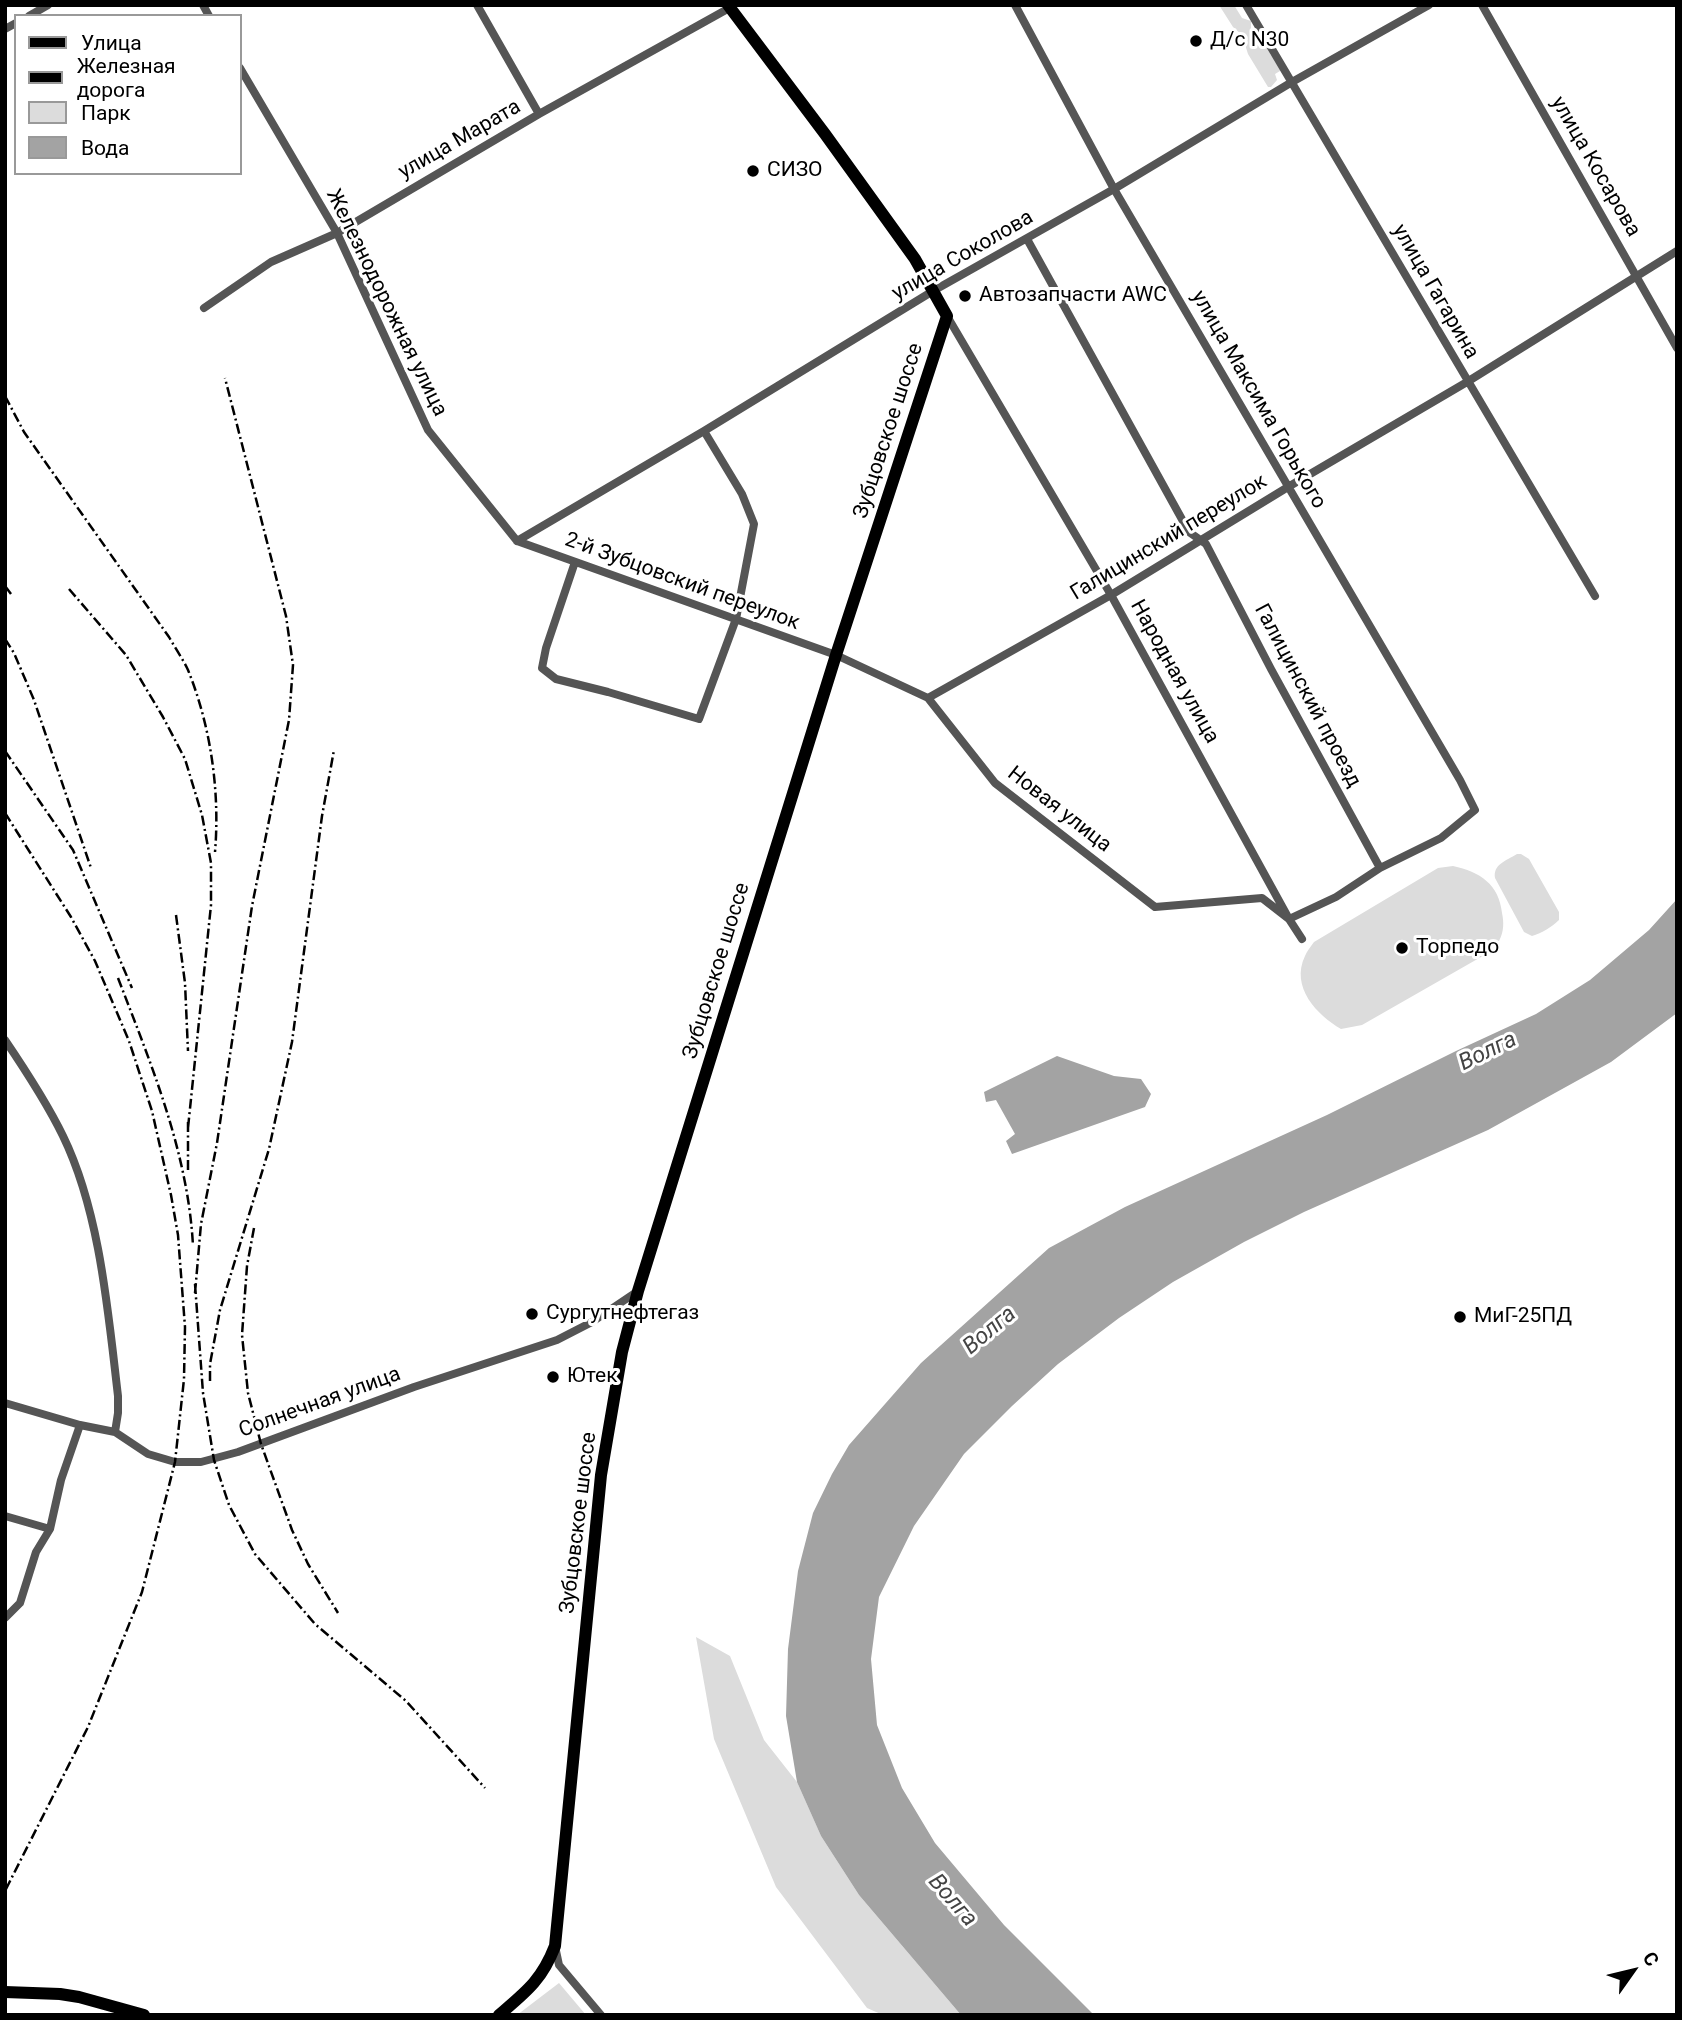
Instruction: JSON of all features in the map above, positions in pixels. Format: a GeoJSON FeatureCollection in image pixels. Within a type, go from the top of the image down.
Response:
{"type":"FeatureCollection","features":[{"type":"Feature","properties":{"kind":"main road"},"geometry":{"type":"LineString","coordinates":[[731,6],[915,259],[947,316]]}},
{"type":"Feature","properties":{"kind":"main road","name":"Зубцовское шоссе"},"geometry":{"type":"LineString","coordinates":[[555,1946],[601,1475],[622,1352],[638,1291],[836,655],[947,316]]}},
{"type":"Feature","properties":{"kind":"main road"},"geometry":{"type":"LineString","coordinates":[[499,2015],[532,1987],[551,1958],[555,1946]]}},
{"type":"Feature","properties":{"kind":"main road"},"geometry":{"type":"LineString","coordinates":[[5,1992],[79,1997],[144,2015]]}},
{"type":"Feature","properties":{"kind":"street"},"geometry":{"type":"LineString","coordinates":[[32,14],[48,5]]}},
{"type":"Feature","properties":{"kind":"street"},"geometry":{"type":"LineString","coordinates":[[477,5],[539,114]]}},
{"type":"Feature","properties":{"kind":"street","name":"улица Максима Горького"},"geometry":{"type":"LineString","coordinates":[[1015,5],[1114,189],[1460,779],[1475,810],[1441,838],[1380,868]]}},
{"type":"Feature","properties":{"kind":"street","name":"улица Гагарина"},"geometry":{"type":"LineString","coordinates":[[1246,5],[1466,382],[1595,596]]}},
{"type":"Feature","properties":{"kind":"street","name":"улица Соколова"},"geometry":{"type":"LineString","coordinates":[[517,541],[933,291],[1429,5]]}},
{"type":"Feature","properties":{"kind":"street","name":"улица Косарова"},"geometry":{"type":"LineString","coordinates":[[1482,5],[1677,348]]}},
{"type":"Feature","properties":{"kind":"street","name":"улица Марата"},"geometry":{"type":"LineString","coordinates":[[204,308],[271,261],[337,233],[539,114],[731,6]]}},
{"type":"Feature","properties":{"kind":"street","name":"Железнодорожная улица"},"geometry":{"type":"LineString","coordinates":[[242,71],[337,233],[428,430],[517,541]]}},
{"type":"Feature","properties":{"kind":"street","name":"Галицинский проезд"},"geometry":{"type":"LineString","coordinates":[[1027,239],[1189,532],[1206,544],[1380,868]]}},
{"type":"Feature","properties":{"kind":"street","name":"Галицинский переулок"},"geometry":{"type":"LineString","coordinates":[[928,698],[1202,541],[1677,251]]}},
{"type":"Feature","properties":{"kind":"street","name":"Народная улица"},"geometry":{"type":"LineString","coordinates":[[947,316],[1111,595],[1302,939]]}},
{"type":"Feature","properties":{"kind":"street"},"geometry":{"type":"LineString","coordinates":[[575,562],[546,648],[542,668],[556,679],[699,719],[736,620],[754,524],[742,494],[704,431]]}},
{"type":"Feature","properties":{"kind":"street","name":"2-й Зубцовский переулок"},"geometry":{"type":"LineString","coordinates":[[517,541],[836,655]]}},
{"type":"Feature","properties":{"kind":"street","name":"Новая улица"},"geometry":{"type":"LineString","coordinates":[[836,655],[928,698],[995,783],[1156,907],[1262,898],[1289,919]]}},
{"type":"Feature","properties":{"kind":"street"},"geometry":{"type":"LineString","coordinates":[[1289,919],[1336,897],[1380,868]]}},
{"type":"Feature","properties":{"kind":"street"},"geometry":{"type":"LineString","coordinates":[[5,1040],[64,1137],[88,1205],[117,1383],[118,1413],[115,1432]]}},
{"type":"Feature","properties":{"kind":"street","name":"Солнечная улица"},"geometry":{"type":"LineString","coordinates":[[5,1404],[115,1432],[148,1454],[175,1462],[214,1460],[414,1387],[557,1340],[581,1328],[638,1291]]}},
{"type":"Feature","properties":{"kind":"street"},"geometry":{"type":"LineString","coordinates":[[5,1618],[20,1603],[36,1552],[50,1530],[61,1480],[80,1425]]}},
{"type":"Feature","properties":{"kind":"street"},"geometry":{"type":"LineString","coordinates":[[5,1517],[50,1530]]}},
{"type":"Feature","properties":{"kind":"street","name":"Зубцовское шоссе"},"geometry":{"type":"LineString","coordinates":[[555,1946],[559,1965],[601,2015]]}},
{"type":"Feature","properties":{"kind":"green space"},"geometry":{"type":"Polygon","coordinates":[[[1219,5],[1234,5],[1242,18],[1251,21],[1251,31],[1260,36],[1271,51],[1270,54],[1282,67],[1275,74],[1277,80],[1271,87],[1268,87],[1248,54],[1242,35],[1233,27],[1219,5]]]}},
{"type":"Feature","properties":{"kind":"green space"},"geometry":{"type":"Polygon","coordinates":[[[1517,854],[1529,859],[1559,912],[1559,920],[1556,923],[1532,936],[1524,932],[1495,878],[1498,866],[1517,854]]]}},
{"type":"Feature","properties":{"kind":"green space","name":"Торпедо"},"geometry":{"type":"Polygon","coordinates":[[[1453,866],[1480,876],[1497,894],[1503,923],[1497,944],[1488,953],[1362,1025],[1341,1029],[1323,1016],[1308,999],[1301,979],[1301,967],[1314,942],[1438,868],[1453,866]]]}},
{"type":"Feature","properties":{"kind":"green space"},"geometry":{"type":"Polygon","coordinates":[[[696,1637],[730,1656],[764,1740],[797,1782],[821,1836],[859,1895],[961,2015],[883,2015],[867,2008],[776,1887],[714,1739],[696,1637]]]}},
{"type":"Feature","properties":{"kind":"green space"},"geometry":{"type":"Polygon","coordinates":[[[559,1983],[586,2015],[517,2015],[559,1983]]]}},
{"type":"Feature","properties":{"kind":"water","name":"Волга"},"geometry":{"type":"Polygon","coordinates":[[[1677,899],[1677,1013],[1611,1062],[1488,1130],[1304,1212],[1244,1242],[1173,1282],[1119,1318],[1058,1364],[964,1454],[914,1526],[879,1597],[871,1659],[877,1725],[902,1788],[935,1843],[1004,1925],[1094,2015],[961,2015],[859,1895],[821,1836],[797,1782],[786,1716],[788,1649],[798,1571],[813,1513],[849,1445],[921,1363],[1049,1248],[1125,1207],[1327,1115],[1536,1014],[1590,980],[1649,930],[1677,899]]]}},
{"type":"Feature","properties":{"kind":"water"},"geometry":{"type":"Polygon","coordinates":[[[1057,1056],[1114,1076],[1141,1079],[1151,1094],[1145,1107],[1012,1154],[1006,1141],[1015,1134],[996,1100],[986,1102],[984,1092],[1057,1056]]]}},
{"type":"Feature","properties":{"kind":"railway"},"geometry":{"type":"LineString","coordinates":[[195,1293],[201,1224],[217,1143],[252,906],[289,720],[293,665],[286,616],[225,378]]}},
{"type":"Feature","properties":{"kind":"railway"},"geometry":{"type":"LineString","coordinates":[[5,396],[24,432],[169,637],[188,670],[203,714],[212,760],[216,806],[215,852]]}},
{"type":"Feature","properties":{"kind":"railway"},"geometry":{"type":"LineString","coordinates":[[5,586],[11,594]]}},
{"type":"Feature","properties":{"kind":"railway"},"geometry":{"type":"LineString","coordinates":[[69,589],[126,655],[163,717],[185,759],[202,815],[211,863],[211,905],[188,1128]]}},
{"type":"Feature","properties":{"kind":"railway"},"geometry":{"type":"LineString","coordinates":[[5,639],[14,653],[34,700],[91,868]]}},
{"type":"Feature","properties":{"kind":"railway"},"geometry":{"type":"LineString","coordinates":[[210,1381],[210,1364],[220,1310],[269,1149],[292,1042],[322,816],[334,750]]}},
{"type":"Feature","properties":{"kind":"railway"},"geometry":{"type":"LineString","coordinates":[[5,751],[73,850],[132,988]]}},
{"type":"Feature","properties":{"kind":"railway"},"geometry":{"type":"LineString","coordinates":[[5,813],[71,917],[95,961],[129,1041],[152,1111],[171,1195],[178,1235],[185,1327],[184,1379],[175,1462],[142,1592],[88,1727],[5,1891]]}},
{"type":"Feature","properties":{"kind":"railway"},"geometry":{"type":"LineString","coordinates":[[176,915],[185,983],[188,1051]]}},
{"type":"Feature","properties":{"kind":"railway"},"geometry":{"type":"LineString","coordinates":[[118,978],[155,1076],[176,1143],[190,1211],[193,1246]]}},
{"type":"Feature","properties":{"kind":"railway"},"geometry":{"type":"LineString","coordinates":[[188,1121],[188,1170]]}},
{"type":"Feature","properties":{"kind":"railway"},"geometry":{"type":"LineString","coordinates":[[254,1228],[247,1266],[242,1335],[248,1393],[261,1444],[292,1530],[308,1564],[338,1613]]}},
{"type":"Feature","properties":{"kind":"railway"},"geometry":{"type":"LineString","coordinates":[[195,1284],[203,1393],[214,1460],[229,1505],[255,1554],[315,1624],[406,1701],[485,1788]]}},
{"type":"Feature","properties":{"kind":"place","name":"Д/с N30"},"geometry":{"type":"Point","coordinates":[1196,41]}},
{"type":"Feature","properties":{"kind":"place","name":"СИЗО"},"geometry":{"type":"Point","coordinates":[753,171]}},
{"type":"Feature","properties":{"kind":"place","name":"Автозапчасти AWC"},"geometry":{"type":"Point","coordinates":[965,296]}},
{"type":"Feature","properties":{"kind":"place","name":"Торпедо"},"geometry":{"type":"Point","coordinates":[1402,948]}},
{"type":"Feature","properties":{"kind":"place","name":"Сургутнефтегаз"},"geometry":{"type":"Point","coordinates":[532,1314]}},
{"type":"Feature","properties":{"kind":"place","name":"МиГ-25ПД"},"geometry":{"type":"Point","coordinates":[1460,1317]}},
{"type":"Feature","properties":{"kind":"place","name":"Ютек"},"geometry":{"type":"Point","coordinates":[553,1377]}}]}
